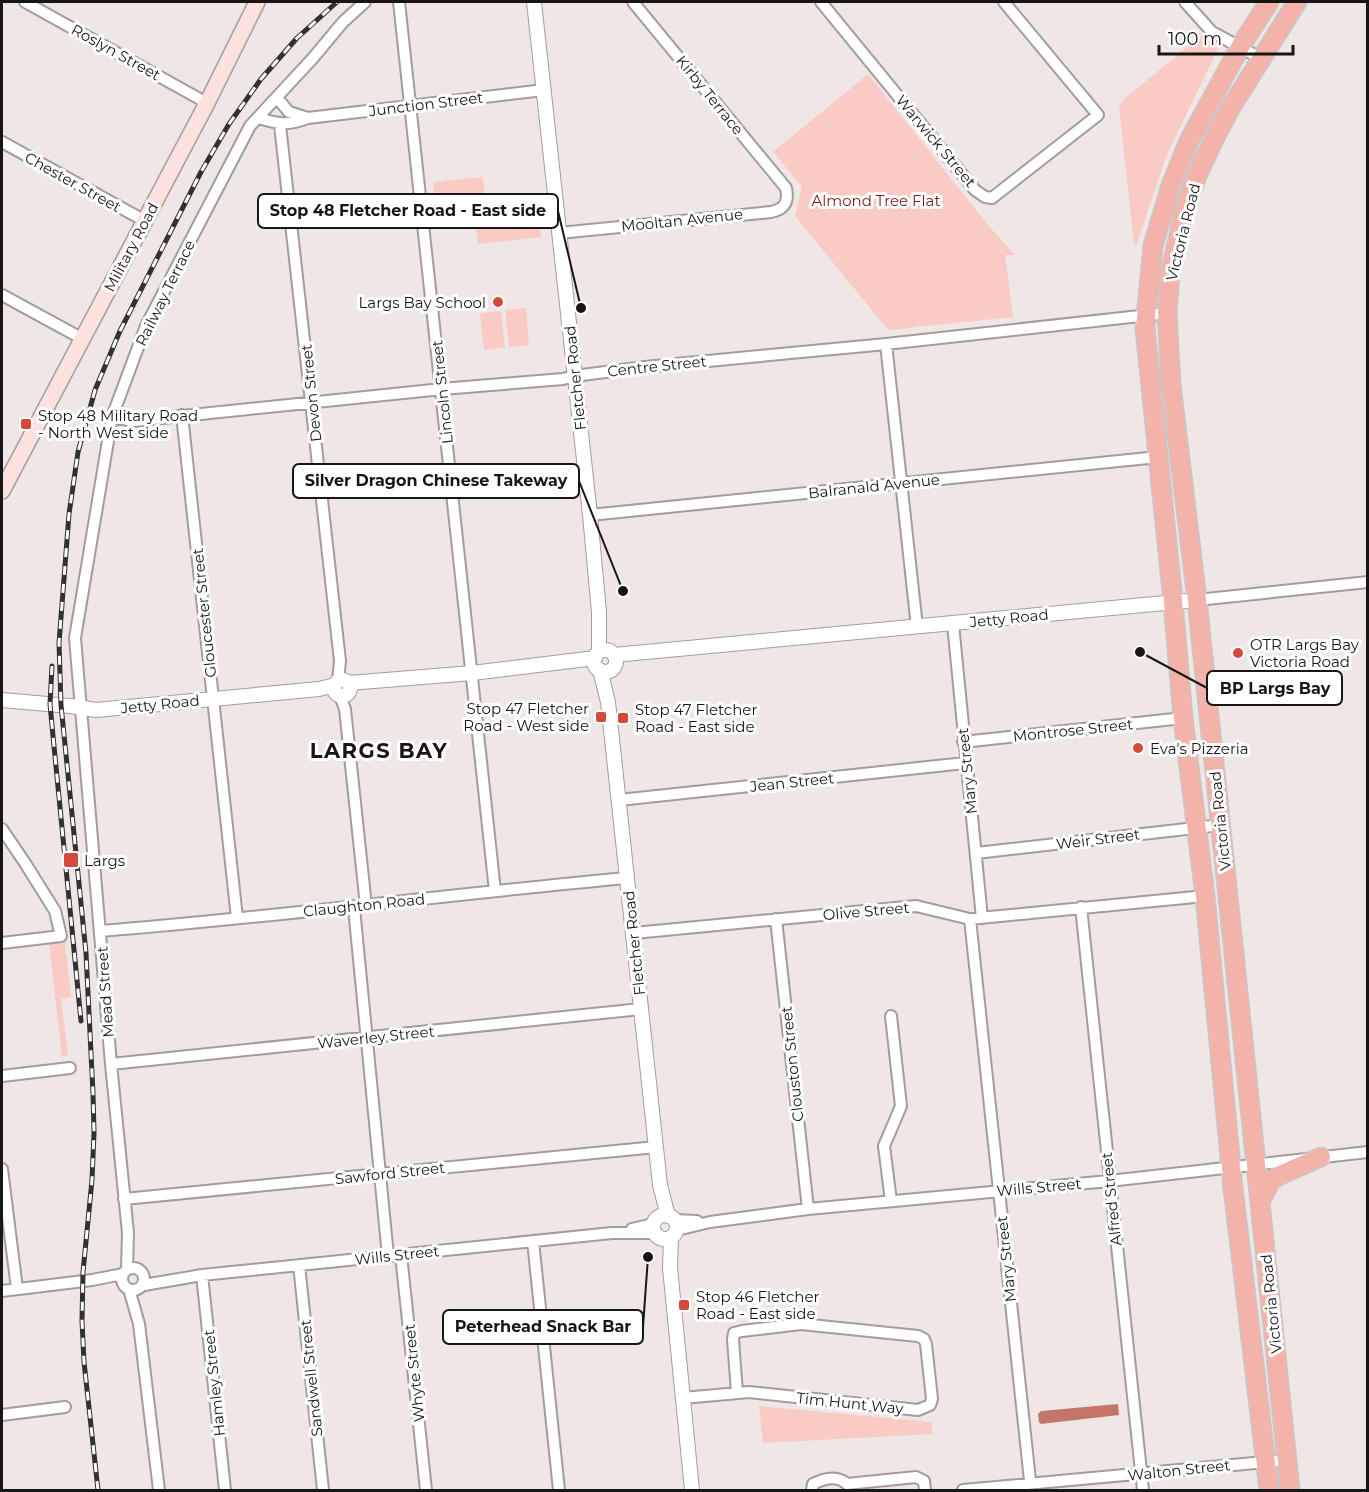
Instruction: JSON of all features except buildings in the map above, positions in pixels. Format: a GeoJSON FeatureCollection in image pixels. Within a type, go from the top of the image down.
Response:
{"type":"FeatureCollection","features":[{"type":"Feature","properties":{"kind":"highway","name":"Victoria Road"},"geometry":{"type":"LineString","coordinates":[[1269,2],[1240,47],[1190,140],[1171,185],[1153,246],[1146,315],[1149,373],[1183,718],[1204,896],[1231,1166],[1269,1491]]}},
{"type":"Feature","properties":{"kind":"highway","name":"Victoria Road"},"geometry":{"type":"LineString","coordinates":[[1290,1491],[1197,600],[1171,386],[1167,313],[1170,274],[1184,213],[1196,178],[1213,141],[1297,2]]}},
{"type":"Feature","properties":{"kind":"highway"},"geometry":{"type":"LineString","coordinates":[[1260,1202],[1271,1181],[1321,1157]]}},
{"type":"Feature","properties":{"kind":"main road","name":"Military Road"},"geometry":{"type":"LineString","coordinates":[[2,491],[207,103],[257,2]]}},
{"type":"Feature","properties":{"kind":"street","name":"Roslyn Street"},"geometry":{"type":"LineString","coordinates":[[25,2],[207,103]]}},
{"type":"Feature","properties":{"kind":"street","name":"Railway Terrace"},"geometry":{"type":"LineString","coordinates":[[81,708],[75,638],[112,417],[146,326],[247,132],[343,22],[365,2]]}},
{"type":"Feature","properties":{"kind":"street","name":"Lincoln Street"},"geometry":{"type":"LineString","coordinates":[[399,2],[495,891]]}},
{"type":"Feature","properties":{"kind":"street","name":"Fletcher Road"},"geometry":{"type":"LineString","coordinates":[[534,2],[692,1491]]}},
{"type":"Feature","properties":{"kind":"street","name":"Kirby Terrace"},"geometry":{"type":"LineString","coordinates":[[633,2],[786,188]]}},
{"type":"Feature","properties":{"kind":"street","name":"Warwick Street"},"geometry":{"type":"LineString","coordinates":[[821,2],[975,190],[985,197],[992,198],[1098,115],[1004,2]]}},
{"type":"Feature","properties":{"kind":"street"},"geometry":{"type":"LineString","coordinates":[[1185,2],[1212,32],[1262,59]]}},
{"type":"Feature","properties":{"kind":"street","name":"Junction Street"},"geometry":{"type":"LineString","coordinates":[[280,125],[308,118],[544,90]]}},
{"type":"Feature","properties":{"kind":"street"},"geometry":{"type":"LineString","coordinates":[[277,98],[290,112],[308,118]]}},
{"type":"Feature","properties":{"kind":"street"},"geometry":{"type":"LineString","coordinates":[[258,118],[280,125]]}},
{"type":"Feature","properties":{"kind":"street","name":"Devon Street"},"geometry":{"type":"LineString","coordinates":[[280,125],[366,906]]}},
{"type":"Feature","properties":{"kind":"street","name":"Chester Street"},"geometry":{"type":"LineString","coordinates":[[2,142],[145,221]]}},
{"type":"Feature","properties":{"kind":"street","name":"Mooltan Avenue"},"geometry":{"type":"LineString","coordinates":[[559,233],[771,212],[784,206],[788,199],[786,188]]}},
{"type":"Feature","properties":{"kind":"street"},"geometry":{"type":"LineString","coordinates":[[2,295],[81,338]]}},
{"type":"Feature","properties":{"kind":"street","name":"Centre Street"},"geometry":{"type":"LineString","coordinates":[[112,417],[134,421],[442,388],[563,379],[645,367],[886,344],[1167,313]]}},
{"type":"Feature","properties":{"kind":"street"},"geometry":{"type":"LineString","coordinates":[[886,344],[917,627]]}},
{"type":"Feature","properties":{"kind":"street","name":"Gloucester Street"},"geometry":{"type":"LineString","coordinates":[[182,415],[237,918]]}},
{"type":"Feature","properties":{"kind":"street","name":"Balranald Avenue"},"geometry":{"type":"LineString","coordinates":[[590,515],[1158,457]]}},
{"type":"Feature","properties":{"kind":"street","name":"Jetty Road"},"geometry":{"type":"LineString","coordinates":[[2,700],[110,710],[214,698],[319,689],[343,690],[371,682],[559,663],[605,661],[651,653],[1368,582]]}},
{"type":"Feature","properties":{"kind":"street","name":"Mary Street"},"geometry":{"type":"LineString","coordinates":[[953,624],[965,764],[982,918]]}},
{"type":"Feature","properties":{"kind":"street","name":"Mead Street"},"geometry":{"type":"LineString","coordinates":[[81,708],[79,727],[84,751],[124,1199],[159,1491]]}},
{"type":"Feature","properties":{"kind":"street","name":"Montrose Street"},"geometry":{"type":"LineString","coordinates":[[963,742],[1183,718]]}},
{"type":"Feature","properties":{"kind":"street","name":"Jean Street"},"geometry":{"type":"LineString","coordinates":[[619,800],[965,764]]}},
{"type":"Feature","properties":{"kind":"street","name":"Weir Street"},"geometry":{"type":"LineString","coordinates":[[976,853],[1221,825]]}},
{"type":"Feature","properties":{"kind":"street"},"geometry":{"type":"LineString","coordinates":[[2,830],[55,911],[61,936],[2,943]]}},
{"type":"Feature","properties":{"kind":"street","name":"Claughton Road"},"geometry":{"type":"LineString","coordinates":[[101,931],[354,908],[627,878]]}},
{"type":"Feature","properties":{"kind":"street","name":"Olive Street"},"geometry":{"type":"LineString","coordinates":[[634,933],[916,906],[970,919],[1204,896]]}},
{"type":"Feature","properties":{"kind":"street","name":"Alfred Street"},"geometry":{"type":"LineString","coordinates":[[1081,907],[1143,1491]]}},
{"type":"Feature","properties":{"kind":"street"},"geometry":{"type":"LineString","coordinates":[[354,908],[388,1256]]}},
{"type":"Feature","properties":{"kind":"street","name":"Clouston Street"},"geometry":{"type":"LineString","coordinates":[[776,919],[808,1209]]}},
{"type":"Feature","properties":{"kind":"street","name":"Mary Street"},"geometry":{"type":"LineString","coordinates":[[970,919],[1031,1487]]}},
{"type":"Feature","properties":{"kind":"street","name":"Waverley Street"},"geometry":{"type":"LineString","coordinates":[[111,1064],[641,1009]]}},
{"type":"Feature","properties":{"kind":"street"},"geometry":{"type":"LineString","coordinates":[[891,1016],[901,1106],[884,1146],[891,1201]]}},
{"type":"Feature","properties":{"kind":"street"},"geometry":{"type":"LineString","coordinates":[[2,1076],[70,1068]]}},
{"type":"Feature","properties":{"kind":"street","name":"Sawford Street"},"geometry":{"type":"LineString","coordinates":[[124,1199],[656,1147]]}},
{"type":"Feature","properties":{"kind":"street","name":"Wills Street"},"geometry":{"type":"LineString","coordinates":[[2,1291],[92,1280],[182,1277],[401,1255],[710,1222],[808,1209],[1368,1152]]}},
{"type":"Feature","properties":{"kind":"street"},"geometry":{"type":"LineString","coordinates":[[2,1169],[17,1289]]}},
{"type":"Feature","properties":{"kind":"street"},"geometry":{"type":"LineString","coordinates":[[533,1241],[559,1491]]}},
{"type":"Feature","properties":{"kind":"street","name":"Whyte Street"},"geometry":{"type":"LineString","coordinates":[[401,1255],[426,1491]]}},
{"type":"Feature","properties":{"kind":"street","name":"Sandwell Street"},"geometry":{"type":"LineString","coordinates":[[300,1265],[323,1491]]}},
{"type":"Feature","properties":{"kind":"street","name":"Hamley Street"},"geometry":{"type":"LineString","coordinates":[[202,1275],[225,1491]]}},
{"type":"Feature","properties":{"kind":"street","name":"Tim Hunt Way"},"geometry":{"type":"LineString","coordinates":[[683,1398],[749,1392],[918,1410],[930,1405],[932,1399],[926,1344],[924,1339],[918,1336],[801,1324],[734,1333],[737,1393]]}},
{"type":"Feature","properties":{"kind":"street"},"geometry":{"type":"LineString","coordinates":[[2,1415],[65,1407]]}},
{"type":"Feature","properties":{"kind":"street","name":"Walton Street"},"geometry":{"type":"LineString","coordinates":[[963,1491],[1031,1487],[1287,1460]]}},
{"type":"Feature","properties":{"kind":"street"},"geometry":{"type":"LineString","coordinates":[[813,1487],[824,1478],[842,1479],[848,1484],[916,1477],[924,1481],[925,1491]]}},
{"type":"Feature","properties":{"kind":"green space"},"geometry":{"type":"Polygon","coordinates":[[[1202,35],[1218,49],[1168,152],[1136,246],[1134,245],[1119,107],[1124,99],[1202,35]]]}},
{"type":"Feature","properties":{"kind":"green space","name":"Almond Tree Flat"},"geometry":{"type":"Polygon","coordinates":[[[868,74],[988,225],[1015,255],[1005,255],[1013,317],[888,330],[795,216],[802,187],[773,152],[868,74]]]}},
{"type":"Feature","properties":{"kind":"green space"},"geometry":{"type":"Polygon","coordinates":[[[483,177],[485,198],[536,193],[541,237],[478,244],[475,221],[437,225],[433,182],[483,177]]]}},
{"type":"Feature","properties":{"kind":"green space"},"geometry":{"type":"Polygon","coordinates":[[[526,308],[529,345],[509,347],[505,310],[526,308]]]}},
{"type":"Feature","properties":{"kind":"green space"},"geometry":{"type":"Polygon","coordinates":[[[501,311],[505,348],[484,350],[480,313],[501,311]]]}},
{"type":"Feature","properties":{"kind":"green space"},"geometry":{"type":"Polygon","coordinates":[[[65,942],[71,997],[61,999],[68,1055],[62,1056],[49,943],[65,942]]]}},
{"type":"Feature","properties":{"kind":"green space"},"geometry":{"type":"Polygon","coordinates":[[[759,1406],[931,1422],[933,1434],[763,1443],[759,1406]]]}},
{"type":"Feature","properties":{"kind":"shaded area"},"geometry":{"type":"Polygon","coordinates":[[[1118,1404],[1119,1415],[1041,1424],[1039,1422],[1038,1414],[1041,1411],[1118,1404]]]}},
{"type":"Feature","properties":{"kind":"railway"},"geometry":{"type":"LineString","coordinates":[[98,1490],[84,1362],[82,1321],[83,1272],[92,1180],[93,1093],[86,953],[61,705],[59,643],[69,514],[78,452],[95,390],[120,331],[201,172],[229,124],[261,79],[297,38],[337,2]]}},
{"type":"Feature","properties":{"kind":"railway"},"geometry":{"type":"LineString","coordinates":[[52,666],[50,704],[81,1021]]}},
{"type":"Feature","properties":{"kind":"place","name":"Largs Bay School"},"geometry":{"type":"Point","coordinates":[498,302]}},
{"type":"Feature","properties":{"kind":"place","name":"Stop 48 Fletcher Road - East side"},"geometry":{"type":"Point","coordinates":[581,308]}},
{"type":"Feature","properties":{"kind":"place","name":"Stop 48 Military Road - North West side"},"geometry":{"type":"Point","coordinates":[26,424]}},
{"type":"Feature","properties":{"kind":"place","name":"Silver Dragon Chinese Takeway"},"geometry":{"type":"Point","coordinates":[623,591]}},
{"type":"Feature","properties":{"kind":"place","name":"BP Largs Bay"},"geometry":{"type":"Point","coordinates":[1140,652]}},
{"type":"Feature","properties":{"kind":"place","name":"OTR Largs Bay Victoria Road"},"geometry":{"type":"Point","coordinates":[1238,653]}},
{"type":"Feature","properties":{"kind":"place","name":"Stop 47 Fletcher Road - West side"},"geometry":{"type":"Point","coordinates":[601,717]}},
{"type":"Feature","properties":{"kind":"place","name":"Stop 47 Fletcher Road - East side"},"geometry":{"type":"Point","coordinates":[623,718]}},
{"type":"Feature","properties":{"kind":"place","name":"Eva's Pizzeria"},"geometry":{"type":"Point","coordinates":[1138,748]}},
{"type":"Feature","properties":{"kind":"place","name":"Largs"},"geometry":{"type":"Point","coordinates":[71,860]}},
{"type":"Feature","properties":{"kind":"place","name":"Peterhead Snack Bar"},"geometry":{"type":"Point","coordinates":[648,1257]}},
{"type":"Feature","properties":{"kind":"place","name":"Stop 46 Fletcher Road - East side"},"geometry":{"type":"Point","coordinates":[684,1305]}},
{"type":"Feature","properties":{"kind":"district","name":"LARGS BAY"},"geometry":{"type":"Point","coordinates":[379,750]}}]}
